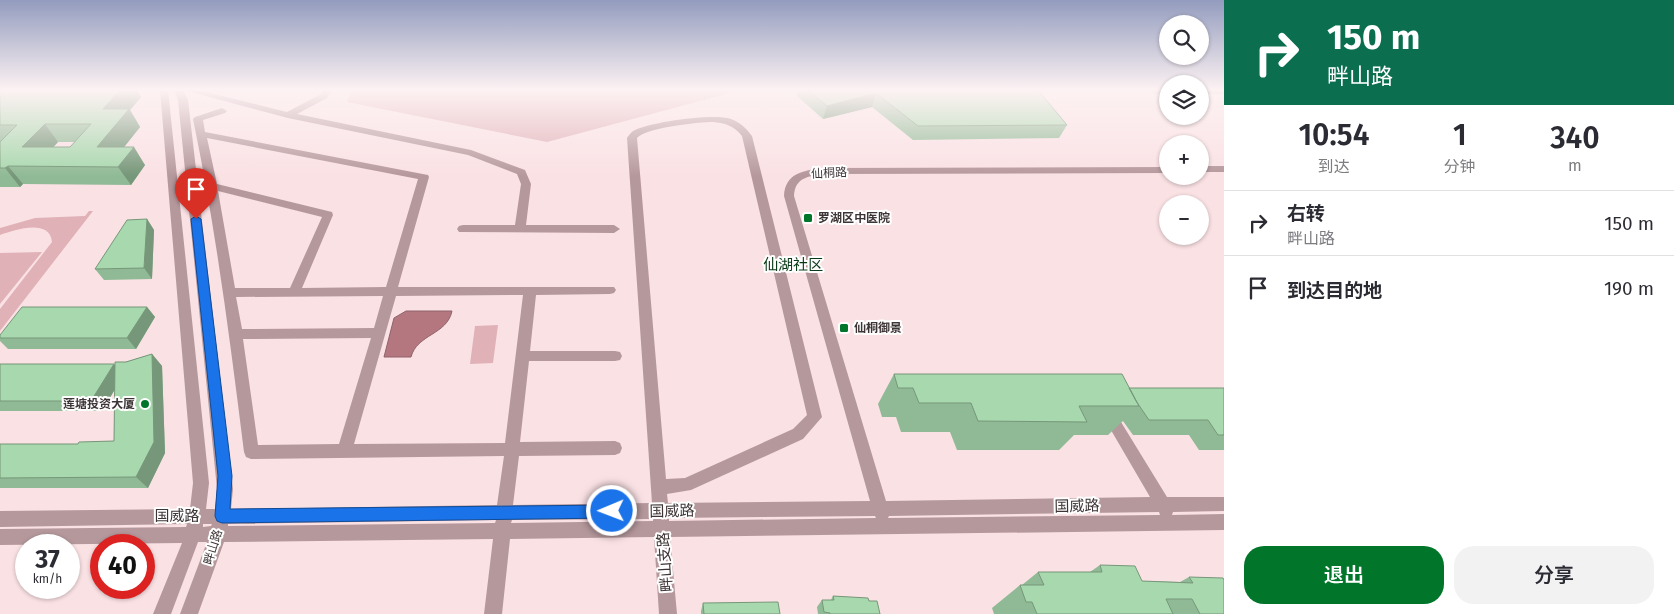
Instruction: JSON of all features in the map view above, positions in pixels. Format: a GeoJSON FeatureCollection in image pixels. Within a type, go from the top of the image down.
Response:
{"type":"FeatureCollection","features":[{"type":"Feature","properties":{"kind":"street","name":"畔山路"},"geometry":{"type":"LineString","coordinates":[[162,614],[198,516],[201,483],[167,119]]}},
{"type":"Feature","properties":{"kind":"street","name":"畔山路"},"geometry":{"type":"LineString","coordinates":[[185,119],[225,476],[222,516],[189,614]]}},
{"type":"Feature","properties":{"kind":"street"},"geometry":{"type":"LineString","coordinates":[[199,119],[236,334],[251,452],[615,448]]}},
{"type":"Feature","properties":{"kind":"street"},"geometry":{"type":"LineString","coordinates":[[306,119],[471,152],[520,172],[526,184],[520,229]]}},
{"type":"Feature","properties":{"kind":"street","name":"畔山支路"},"geometry":{"type":"LineString","coordinates":[[660,487],[686,485],[798,434],[815,417],[747,136],[744,129],[736,122],[723,119],[705,119],[637,132],[632,138],[660,487],[662,511],[668,614]]}},
{"type":"Feature","properties":{"kind":"street"},"geometry":{"type":"LineString","coordinates":[[201,134],[424,177],[345,450]]}},
{"type":"Feature","properties":{"kind":"street"},"geometry":{"type":"LineString","coordinates":[[1209,170],[1224,169]]}},
{"type":"Feature","properties":{"kind":"street","name":"仙桐路"},"geometry":{"type":"LineString","coordinates":[[886,526],[789,196],[789,185],[792,180],[807,173],[825,171],[1159,170]]}},
{"type":"Feature","properties":{"kind":"street"},"geometry":{"type":"LineString","coordinates":[[212,186],[328,215],[295,291]]}},
{"type":"Feature","properties":{"kind":"street"},"geometry":{"type":"LineString","coordinates":[[463,229],[614,229]]}},
{"type":"Feature","properties":{"kind":"street"},"geometry":{"type":"LineString","coordinates":[[493,614],[530,290]]}},
{"type":"Feature","properties":{"kind":"street"},"geometry":{"type":"LineString","coordinates":[[228,293],[610,290]]}},
{"type":"Feature","properties":{"kind":"street"},"geometry":{"type":"LineString","coordinates":[[236,334],[378,333]]}},
{"type":"Feature","properties":{"kind":"street"},"geometry":{"type":"LineString","coordinates":[[522,356],[614,356]]}},
{"type":"Feature","properties":{"kind":"street"},"geometry":{"type":"LineString","coordinates":[[1099,398],[1173,523]]}},
{"type":"Feature","properties":{"kind":"street","name":"国威路"},"geometry":{"type":"LineString","coordinates":[[0,519],[1224,504]]}},
{"type":"Feature","properties":{"kind":"street","name":"国威路"},"geometry":{"type":"LineString","coordinates":[[0,538],[1224,522]]}},
{"type":"Feature","properties":{"kind":"shaded area"},"geometry":{"type":"Polygon","coordinates":[[[430,119],[634,119],[547,142],[430,119]]]}},
{"type":"Feature","properties":{"kind":"shaded area"},"geometry":{"type":"Polygon","coordinates":[[[89,211],[93,211],[0,331],[0,309],[52,242],[50,235],[45,230],[38,228],[22,229],[0,235],[0,228],[35,218],[85,216],[89,211]]]}},
{"type":"Feature","properties":{"kind":"shaded area"},"geometry":{"type":"Polygon","coordinates":[[[42,252],[0,304],[0,253],[42,252]]]}},
{"type":"Feature","properties":{"kind":"shaded area"},"geometry":{"type":"Polygon","coordinates":[[[406,311],[452,311],[444,325],[419,343],[411,357],[384,357],[394,318],[406,311]]]}},
{"type":"Feature","properties":{"kind":"shaded area"},"geometry":{"type":"Polygon","coordinates":[[[498,325],[493,363],[470,364],[475,326],[498,325]]]}},
{"type":"Feature","properties":{"kind":"building"},"geometry":{"type":"Polygon","coordinates":[[[0,119],[121,119],[97,147],[134,147],[118,167],[8,166],[0,168],[0,142],[17,125],[0,125],[0,119]],[[45,124],[22,147],[70,147],[91,124],[45,124]]]}},
{"type":"Feature","properties":{"kind":"building"},"geometry":{"type":"Polygon","coordinates":[[[909,119],[1062,119],[1067,125],[918,126],[909,119]]]}},
{"type":"Feature","properties":{"kind":"building"},"geometry":{"type":"Polygon","coordinates":[[[147,219],[144,268],[95,269],[127,220],[147,219]]]}},
{"type":"Feature","properties":{"kind":"building"},"geometry":{"type":"Polygon","coordinates":[[[22,307],[147,307],[127,338],[0,338],[0,335],[22,307]]]}},
{"type":"Feature","properties":{"kind":"building"},"geometry":{"type":"Polygon","coordinates":[[[152,354],[154,442],[136,477],[0,478],[0,444],[78,444],[79,442],[114,441],[115,362],[126,362],[152,354]]]}},
{"type":"Feature","properties":{"kind":"building"},"geometry":{"type":"Polygon","coordinates":[[[0,364],[114,364],[91,401],[0,401],[0,364]]]}},
{"type":"Feature","properties":{"kind":"building"},"geometry":{"type":"Polygon","coordinates":[[[894,374],[1122,374],[1139,406],[1079,406],[1087,422],[978,421],[971,403],[919,403],[913,388],[898,388],[894,374]]]}},
{"type":"Feature","properties":{"kind":"building"},"geometry":{"type":"Polygon","coordinates":[[[1129,388],[1224,388],[1224,435],[1218,435],[1208,420],[1149,420],[1129,388]]]}},
{"type":"Feature","properties":{"kind":"building"},"geometry":{"type":"Polygon","coordinates":[[[1100,565],[1135,566],[1142,581],[1193,583],[1189,577],[1223,578],[1224,614],[1200,614],[1192,599],[1166,599],[1173,614],[1037,614],[1032,602],[1026,602],[1020,585],[1044,585],[1038,572],[1102,572],[1100,565]]]}},
{"type":"Feature","properties":{"kind":"building"},"geometry":{"type":"Polygon","coordinates":[[[833,596],[868,598],[869,601],[877,601],[880,614],[830,614],[824,612],[822,600],[834,600],[833,596]]]}},
{"type":"Feature","properties":{"kind":"building"},"geometry":{"type":"Polygon","coordinates":[[[778,602],[780,614],[704,614],[703,603],[778,602]]]}},
{"type":"Feature","properties":{"kind":"place","name":"罗湖区中医院"},"geometry":{"type":"Point","coordinates":[808,218]}},
{"type":"Feature","properties":{"kind":"place","name":"仙桐御景"},"geometry":{"type":"Point","coordinates":[844,328]}},
{"type":"Feature","properties":{"kind":"place","name":"莲塘投资大厦"},"geometry":{"type":"Point","coordinates":[145,404]}},
{"type":"Feature","properties":{"kind":"district","name":"仙湖社区"},"geometry":{"type":"Point","coordinates":[793,265]}},
{"type":"Feature","properties":{"kind":"route"},"geometry":{"type":"LineString","coordinates":[[196,219],[225,476],[225,499],[222,516],[612,511]]}}]}
